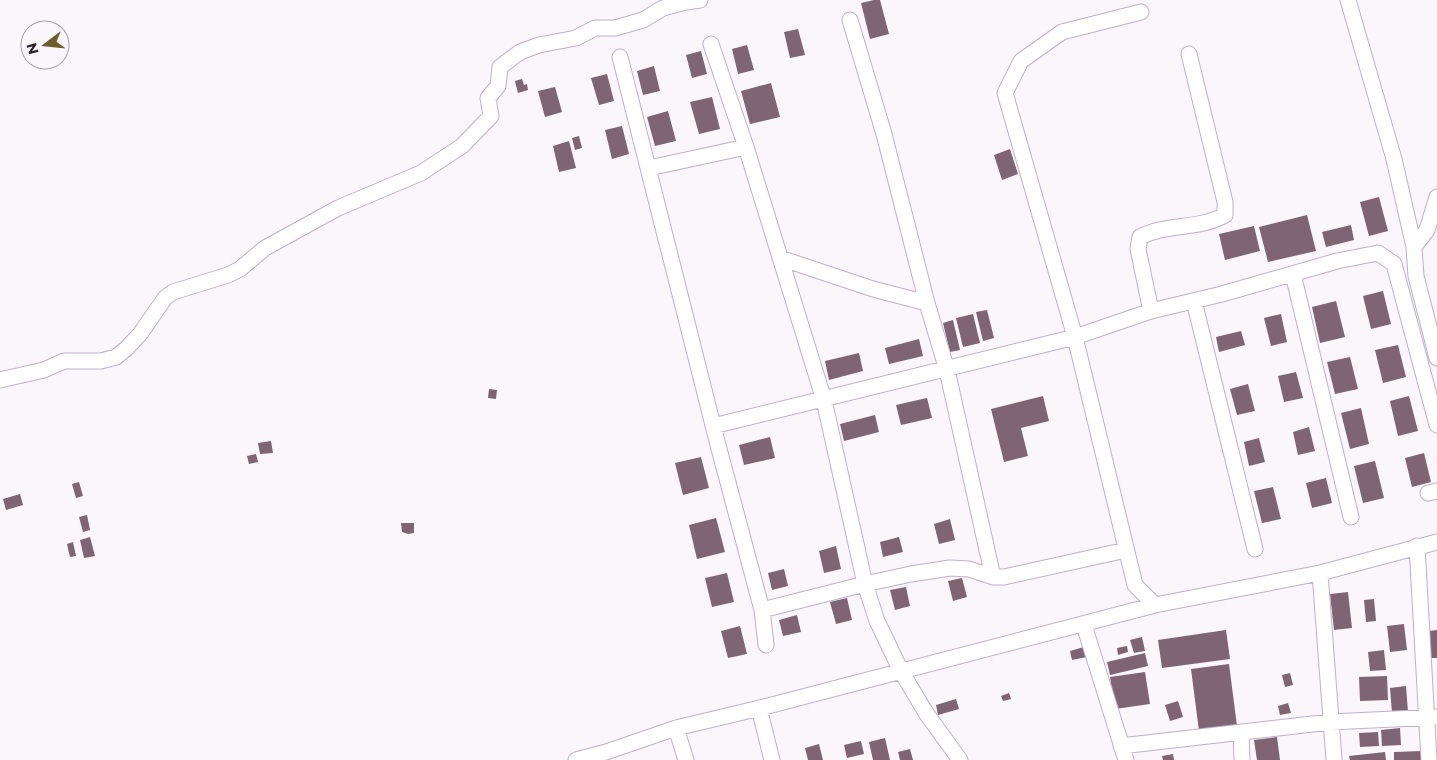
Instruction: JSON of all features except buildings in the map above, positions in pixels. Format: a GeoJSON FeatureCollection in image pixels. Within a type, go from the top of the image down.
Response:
{"type":"FeatureCollection","features":[{"type":"Feature","properties":{"kind":"street"},"geometry":{"type":"LineString","coordinates":[[0,380],[44,370],[64,360],[101,361],[116,357],[126,350],[140,334],[165,298],[173,292],[228,275],[240,269],[265,248],[338,208],[421,173],[438,163],[462,146],[491,116],[488,98],[498,86],[500,67],[520,52],[539,45],[576,38],[595,28],[615,28],[643,20],[663,8],[700,0]]}},
{"type":"Feature","properties":{"kind":"street"},"geometry":{"type":"LineString","coordinates":[[1348,0],[1394,160],[1414,248],[1416,276],[1437,358]]}},
{"type":"Feature","properties":{"kind":"street"},"geometry":{"type":"LineString","coordinates":[[1141,12],[1062,32],[1021,60],[1005,94],[1075,337],[1135,585],[1155,605]]}},
{"type":"Feature","properties":{"kind":"street"},"geometry":{"type":"LineString","coordinates":[[850,20],[884,134],[927,303],[947,370],[993,577]]}},
{"type":"Feature","properties":{"kind":"street"},"geometry":{"type":"LineString","coordinates":[[711,44],[746,147],[824,400],[865,584],[877,621],[901,671],[926,713],[960,760]]}},
{"type":"Feature","properties":{"kind":"street"},"geometry":{"type":"LineString","coordinates":[[1151,312],[1138,250],[1140,238],[1153,231],[1213,222],[1225,215],[1225,202],[1189,54]]}},
{"type":"Feature","properties":{"kind":"street"},"geometry":{"type":"LineString","coordinates":[[620,57],[713,426],[762,610],[766,645]]}},
{"type":"Feature","properties":{"kind":"street"},"geometry":{"type":"LineString","coordinates":[[649,168],[746,147]]}},
{"type":"Feature","properties":{"kind":"street"},"geometry":{"type":"LineString","coordinates":[[1414,248],[1427,230],[1437,198]]}},
{"type":"Feature","properties":{"kind":"street"},"geometry":{"type":"LineString","coordinates":[[713,426],[1075,337],[1151,312],[1337,261],[1378,253],[1394,264],[1437,425]]}},
{"type":"Feature","properties":{"kind":"street"},"geometry":{"type":"LineString","coordinates":[[780,258],[873,289],[927,303]]}},
{"type":"Feature","properties":{"kind":"street"},"geometry":{"type":"LineString","coordinates":[[1293,274],[1351,517]]}},
{"type":"Feature","properties":{"kind":"street"},"geometry":{"type":"LineString","coordinates":[[1194,301],[1255,549]]}},
{"type":"Feature","properties":{"kind":"street"},"geometry":{"type":"LineString","coordinates":[[576,760],[606,752],[676,728],[1084,625],[1155,605],[1320,573],[1437,542]]}},
{"type":"Feature","properties":{"kind":"street"},"geometry":{"type":"LineString","coordinates":[[1417,546],[1432,717],[1429,760]]}},
{"type":"Feature","properties":{"kind":"street"},"geometry":{"type":"LineString","coordinates":[[762,610],[911,574],[950,568],[969,569],[993,577],[1004,577],[1126,550]]}},
{"type":"Feature","properties":{"kind":"street"},"geometry":{"type":"LineString","coordinates":[[1320,573],[1334,760]]}},
{"type":"Feature","properties":{"kind":"street"},"geometry":{"type":"LineString","coordinates":[[1084,625],[1124,753],[1241,732],[1330,722],[1432,717]]}},
{"type":"Feature","properties":{"kind":"street"},"geometry":{"type":"LineString","coordinates":[[759,708],[772,760]]}},
{"type":"Feature","properties":{"kind":"street"},"geometry":{"type":"LineString","coordinates":[[676,728],[686,760]]}},
{"type":"Feature","properties":{"kind":"street"},"geometry":{"type":"LineString","coordinates":[[1241,732],[1242,760]]}}]}
